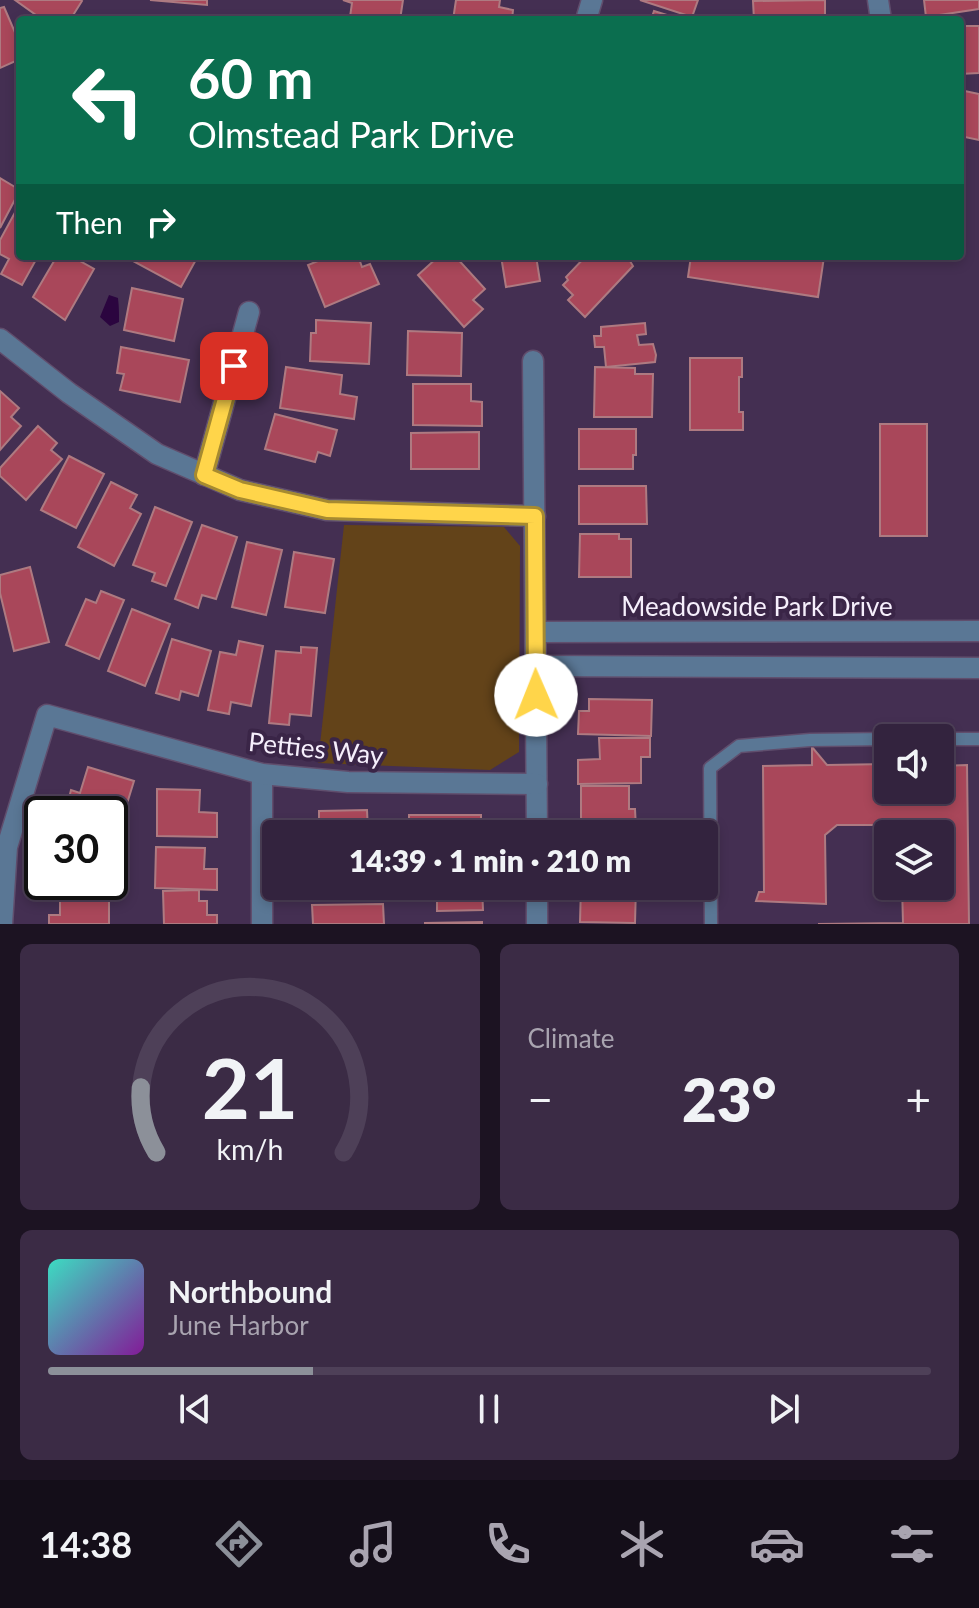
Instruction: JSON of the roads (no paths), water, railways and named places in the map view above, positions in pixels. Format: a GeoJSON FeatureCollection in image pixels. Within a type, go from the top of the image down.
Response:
{"type":"FeatureCollection","features":[{"type":"Feature","properties":{"kind":"street"},"geometry":{"type":"LineString","coordinates":[[204,475],[249,312]]}},
{"type":"Feature","properties":{"kind":"street"},"geometry":{"type":"LineString","coordinates":[[0,339],[69,393],[157,454],[240,490],[327,510],[535,516]]}},
{"type":"Feature","properties":{"kind":"street"},"geometry":{"type":"LineString","coordinates":[[533,361],[537,820]]}},
{"type":"Feature","properties":{"kind":"street","name":"Meadowside Park Drive"},"geometry":{"type":"LineString","coordinates":[[536,632],[979,631]]}},
{"type":"Feature","properties":{"kind":"street"},"geometry":{"type":"LineString","coordinates":[[827,633],[829,667]]}},
{"type":"Feature","properties":{"kind":"street"},"geometry":{"type":"LineString","coordinates":[[536,666],[979,668]]}},
{"type":"Feature","properties":{"kind":"street","name":"Petties Way"},"geometry":{"type":"LineString","coordinates":[[2,924],[7,847],[47,715],[262,774],[348,782],[537,784]]}},
{"type":"Feature","properties":{"kind":"street"},"geometry":{"type":"LineString","coordinates":[[262,774],[262,924]]}},
{"type":"Feature","properties":{"kind":"street"},"geometry":{"type":"LineString","coordinates":[[537,900],[537,924]]}},
{"type":"Feature","properties":{"kind":"lane"},"geometry":{"type":"LineString","coordinates":[[711,924],[710,768],[739,746],[810,740],[874,739]]}},
{"type":"Feature","properties":{"kind":"lane"},"geometry":{"type":"LineString","coordinates":[[954,739],[979,739]]}}]}
